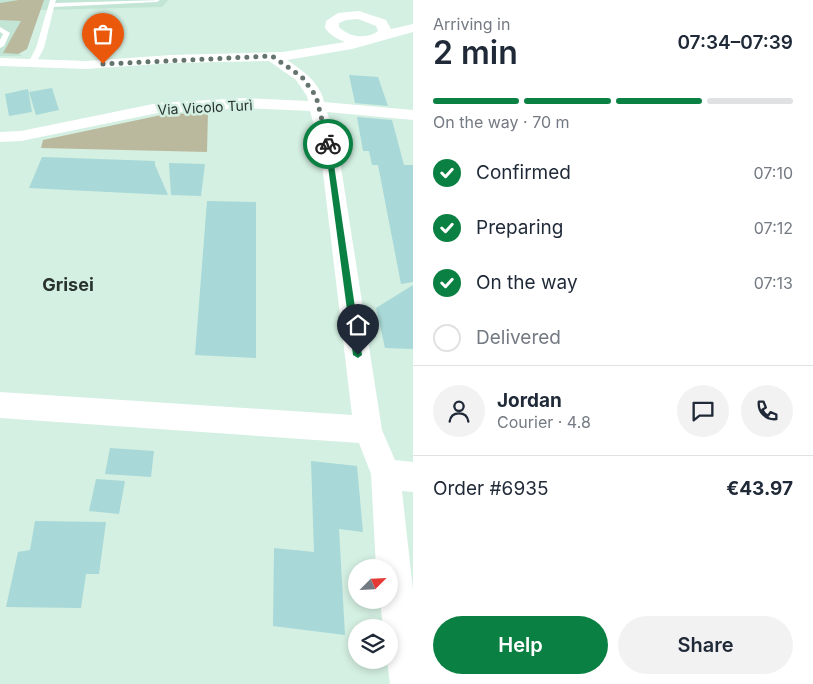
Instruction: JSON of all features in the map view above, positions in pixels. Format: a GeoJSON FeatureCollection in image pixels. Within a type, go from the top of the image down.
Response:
{"type":"FeatureCollection","features":[{"type":"Feature","properties":{"kind":"street"},"geometry":{"type":"LineString","coordinates":[[346,0],[350,15]]}},
{"type":"Feature","properties":{"kind":"street"},"geometry":{"type":"LineString","coordinates":[[346,0],[381,29],[413,28]]}},
{"type":"Feature","properties":{"kind":"street"},"geometry":{"type":"LineString","coordinates":[[366,40],[348,38],[332,28],[333,21],[350,15],[367,17]]}},
{"type":"Feature","properties":{"kind":"street"},"geometry":{"type":"LineString","coordinates":[[0,62],[86,65],[171,59],[272,56],[352,45],[366,40],[381,29],[413,24]]}},
{"type":"Feature","properties":{"kind":"street"},"geometry":{"type":"LineString","coordinates":[[302,77],[301,63],[309,52],[335,31]]}},
{"type":"Feature","properties":{"kind":"street"},"geometry":{"type":"LineString","coordinates":[[272,56],[302,77],[316,96],[329,148],[368,430],[399,476],[393,568],[409,684]]}},
{"type":"Feature","properties":{"kind":"street","name":"Via Vicolo Turì"},"geometry":{"type":"LineString","coordinates":[[0,137],[21,136],[158,108],[244,103],[317,106],[413,115]]}},
{"type":"Feature","properties":{"kind":"street"},"geometry":{"type":"LineString","coordinates":[[0,405],[368,430]]}},
{"type":"Feature","properties":{"kind":"lane"},"geometry":{"type":"LineString","coordinates":[[32,63],[40,48],[52,2],[157,0]]}},
{"type":"Feature","properties":{"kind":"lane"},"geometry":{"type":"LineString","coordinates":[[0,29],[7,33],[0,46]]}},
{"type":"Feature","properties":{"kind":"shaded area"},"geometry":{"type":"Polygon","coordinates":[[[0,0],[168,0],[162,7],[40,10],[27,49],[19,54],[22,56],[0,56],[0,0]]]}},
{"type":"Feature","properties":{"kind":"shaded area"},"geometry":{"type":"Polygon","coordinates":[[[19,0],[44,0],[27,49],[18,54],[3,53],[21,21],[0,20],[0,3],[19,0]]]}},
{"type":"Feature","properties":{"kind":"shaded area"},"geometry":{"type":"Polygon","coordinates":[[[208,113],[207,152],[41,148],[43,140],[166,114],[208,113]]]}},
{"type":"Feature","properties":{"kind":"building"},"geometry":{"type":"Polygon","coordinates":[[[349,75],[378,77],[388,106],[355,103],[349,75]]]}},
{"type":"Feature","properties":{"kind":"building"},"geometry":{"type":"Polygon","coordinates":[[[52,88],[59,110],[36,115],[29,92],[52,88]]]}},
{"type":"Feature","properties":{"kind":"building"},"geometry":{"type":"Polygon","coordinates":[[[28,89],[32,112],[9,116],[5,94],[28,89]]]}},
{"type":"Feature","properties":{"kind":"building"},"geometry":{"type":"Polygon","coordinates":[[[357,117],[392,120],[404,165],[413,165],[413,282],[401,284],[378,165],[372,165],[369,151],[363,151],[357,117]]]}},
{"type":"Feature","properties":{"kind":"building"},"geometry":{"type":"Polygon","coordinates":[[[42,157],[155,161],[168,195],[29,188],[42,157]]]}},
{"type":"Feature","properties":{"kind":"building"},"geometry":{"type":"Polygon","coordinates":[[[169,163],[205,164],[201,196],[171,195],[169,163]]]}},
{"type":"Feature","properties":{"kind":"building"},"geometry":{"type":"Polygon","coordinates":[[[207,201],[256,202],[256,358],[195,355],[207,201]]]}},
{"type":"Feature","properties":{"kind":"building"},"geometry":{"type":"Polygon","coordinates":[[[413,285],[413,349],[385,348],[376,308],[413,285]]]}},
{"type":"Feature","properties":{"kind":"building"},"geometry":{"type":"Polygon","coordinates":[[[110,448],[154,451],[151,477],[105,474],[110,448]]]}},
{"type":"Feature","properties":{"kind":"building"},"geometry":{"type":"Polygon","coordinates":[[[311,461],[357,466],[363,532],[339,529],[345,635],[273,626],[274,548],[314,552],[311,461]]]}},
{"type":"Feature","properties":{"kind":"building"},"geometry":{"type":"Polygon","coordinates":[[[96,479],[125,481],[119,514],[89,511],[96,479]]]}},
{"type":"Feature","properties":{"kind":"building"},"geometry":{"type":"Polygon","coordinates":[[[35,521],[106,522],[99,574],[86,574],[81,608],[6,607],[18,552],[30,550],[35,521]]]}},
{"type":"Feature","properties":{"kind":"way so far"},"geometry":{"type":"LineString","coordinates":[[103,64],[171,59],[272,56],[302,77],[316,96],[328,144]]}},
{"type":"Feature","properties":{"kind":"district","name":"Grisei"},"geometry":{"type":"Point","coordinates":[68,284]}},
{"type":"Feature","properties":{"kind":"route"},"geometry":{"type":"LineString","coordinates":[[328,144],[358,355]]}}]}
